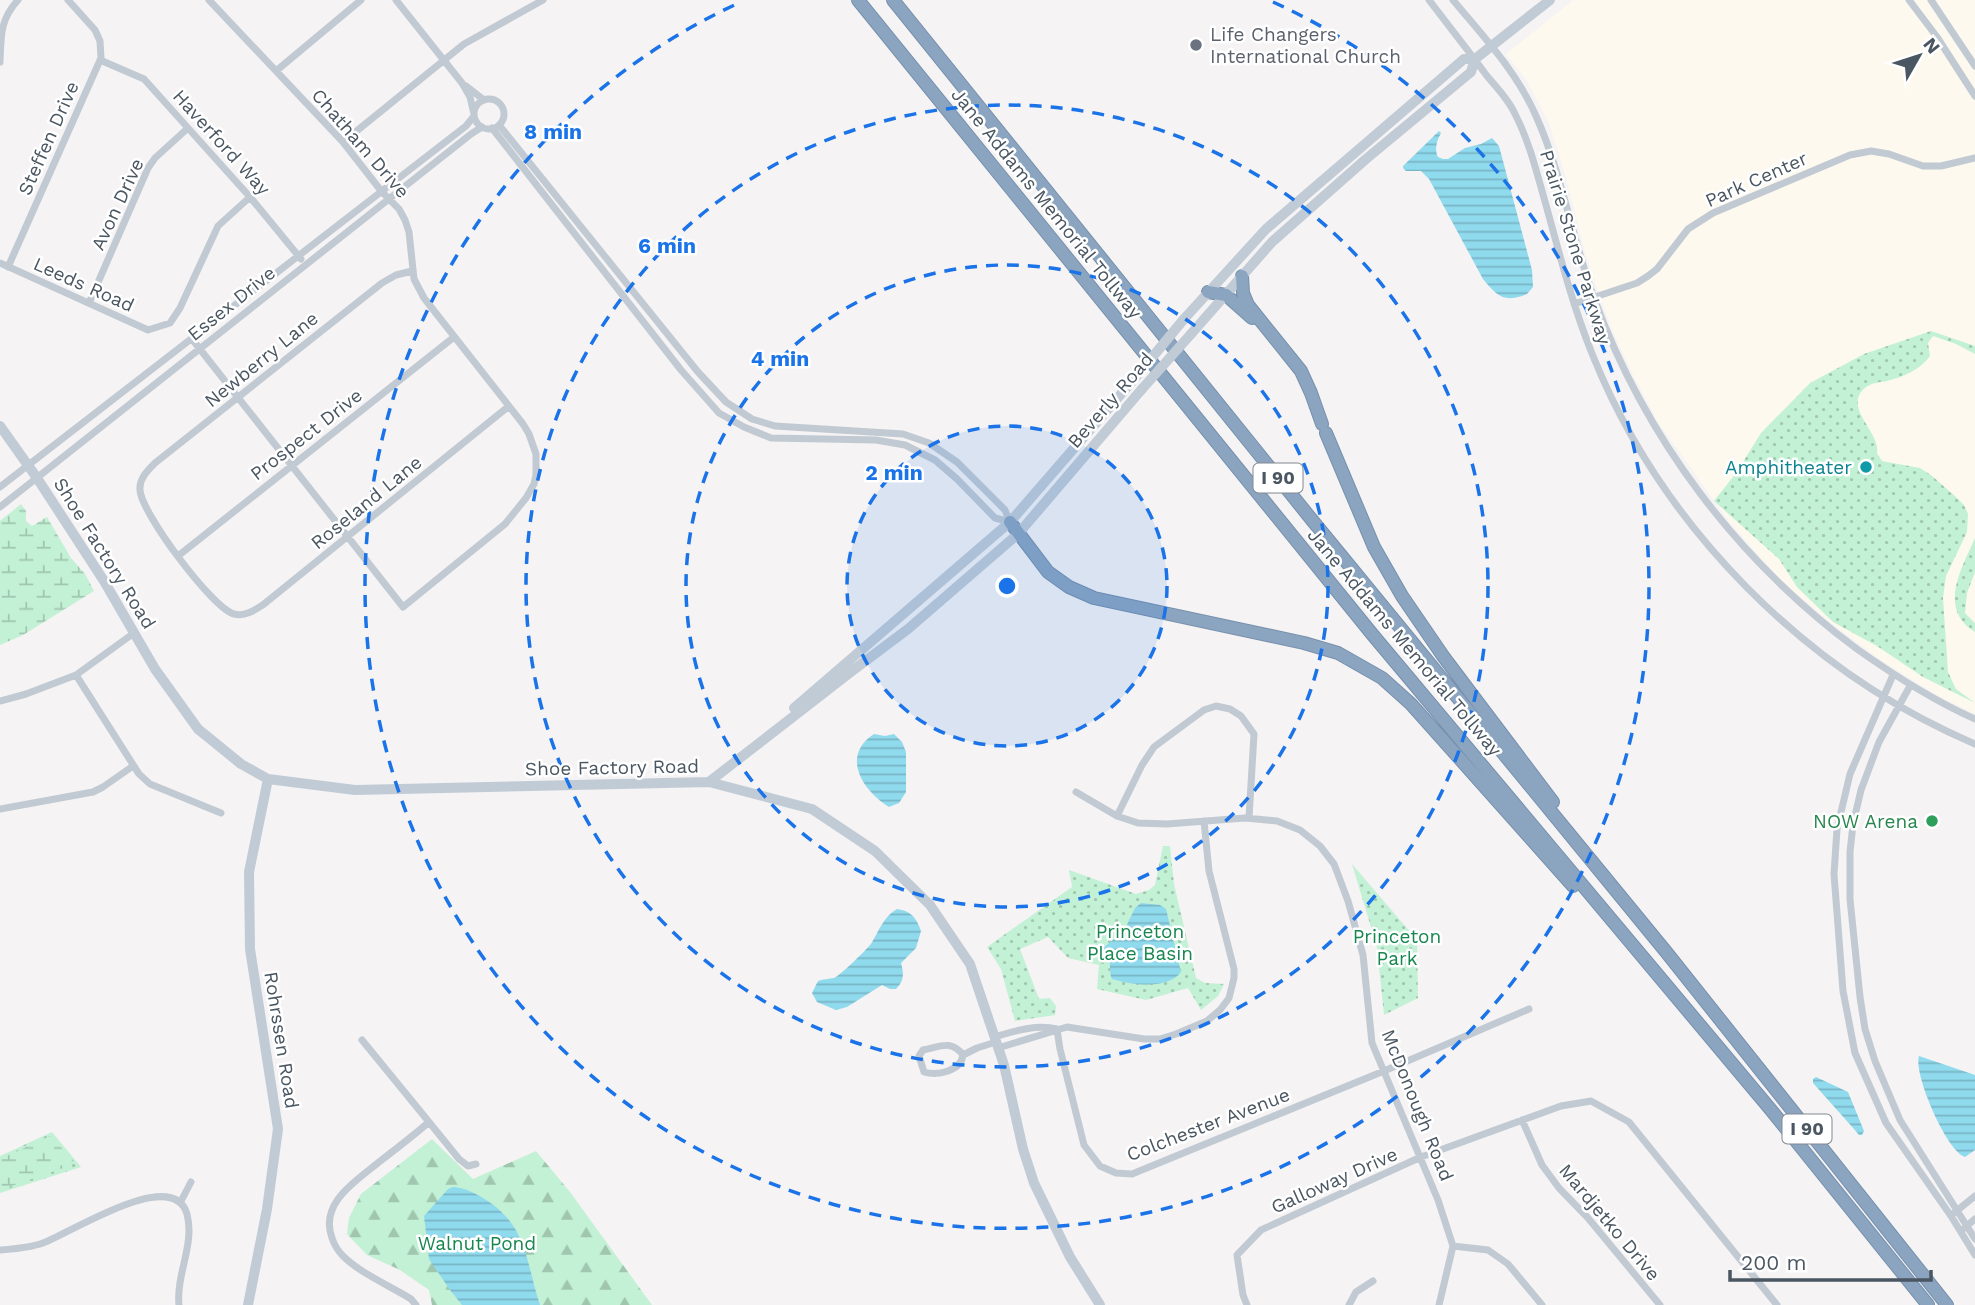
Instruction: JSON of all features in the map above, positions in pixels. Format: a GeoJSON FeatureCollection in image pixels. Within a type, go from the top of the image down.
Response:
{"type":"FeatureCollection","features":[{"type":"Feature","properties":{"kind":"highway","name":"Jane Addams Memorial Tollway"},"geometry":{"type":"LineString","coordinates":[[858,0],[1364,624],[1771,1110],[1928,1305]]}},
{"type":"Feature","properties":{"kind":"highway","name":"Jane Addams Memorial Tollway"},"geometry":{"type":"LineString","coordinates":[[893,0],[1312,520],[1667,953],[1947,1305]]}},
{"type":"Feature","properties":{"kind":"highway"},"geometry":{"type":"LineString","coordinates":[[1242,276],[1243,293],[1248,305],[1301,371],[1374,547],[1402,596],[1443,656],[1667,953]]}},
{"type":"Feature","properties":{"kind":"highway"},"geometry":{"type":"LineString","coordinates":[[1208,292],[1226,295],[1278,340]]}},
{"type":"Feature","properties":{"kind":"highway"},"geometry":{"type":"LineString","coordinates":[[1010,522],[1048,572],[1069,587],[1094,598],[1304,643],[1338,653],[1382,678],[1411,704],[1771,1110]]}},
{"type":"Feature","properties":{"kind":"street"},"geometry":{"type":"LineString","coordinates":[[0,62],[1,26],[4,16],[18,0]]}},
{"type":"Feature","properties":{"kind":"street"},"geometry":{"type":"LineString","coordinates":[[68,0],[95,30],[100,41],[100,60]]}},
{"type":"Feature","properties":{"kind":"street","name":"Chatham Drive"},"geometry":{"type":"LineString","coordinates":[[209,0],[343,142],[385,196],[399,209],[410,239],[412,271],[420,293],[509,406],[529,434],[536,454],[534,484],[521,506],[493,536],[403,607],[348,537]]}},
{"type":"Feature","properties":{"kind":"street"},"geometry":{"type":"LineString","coordinates":[[216,8],[225,0]]}},
{"type":"Feature","properties":{"kind":"street"},"geometry":{"type":"LineString","coordinates":[[276,71],[361,0]]}},
{"type":"Feature","properties":{"kind":"street"},"geometry":{"type":"LineString","coordinates":[[396,0],[463,83],[484,100],[494,100],[501,106],[503,116],[495,127]]}},
{"type":"Feature","properties":{"kind":"street"},"geometry":{"type":"LineString","coordinates":[[343,142],[464,44],[543,0]]}},
{"type":"Feature","properties":{"kind":"street","name":"Prairie Stone Parkway"},"geometry":{"type":"LineString","coordinates":[[1429,0],[1509,104],[1521,126],[1574,304],[1595,360],[1630,432],[1693,526],[1768,608],[1824,655],[1883,696],[1975,744]]}},
{"type":"Feature","properties":{"kind":"street","name":"Prairie Stone Parkway"},"geometry":{"type":"LineString","coordinates":[[1453,0],[1512,74],[1535,113],[1594,297],[1627,375],[1683,472],[1707,504],[1763,567],[1837,634],[1910,686],[1975,719]]}},
{"type":"Feature","properties":{"kind":"street","name":"Beverly Road"},"geometry":{"type":"LineString","coordinates":[[709,782],[908,629],[1018,534],[1272,242],[1471,72],[1475,59],[1550,0]]}},
{"type":"Feature","properties":{"kind":"street"},"geometry":{"type":"LineString","coordinates":[[1909,0],[1937,37],[1975,96]]}},
{"type":"Feature","properties":{"kind":"street"},"geometry":{"type":"LineString","coordinates":[[1930,0],[1975,66]]}},
{"type":"Feature","properties":{"kind":"street","name":"Beverly Road"},"geometry":{"type":"LineString","coordinates":[[753,747],[769,730],[1010,522],[1184,319],[1266,229],[1464,59],[1475,59]]}},
{"type":"Feature","properties":{"kind":"street","name":"Haverford Way"},"geometry":{"type":"LineString","coordinates":[[100,60],[144,79],[306,264]]}},
{"type":"Feature","properties":{"kind":"street","name":"Steffen Drive"},"geometry":{"type":"LineString","coordinates":[[8,267],[100,60]]}},
{"type":"Feature","properties":{"kind":"street"},"geometry":{"type":"LineString","coordinates":[[463,83],[478,124],[482,127],[495,127]]}},
{"type":"Feature","properties":{"kind":"street"},"geometry":{"type":"LineString","coordinates":[[474,115],[477,106],[484,100]]}},
{"type":"Feature","properties":{"kind":"street","name":"Essex Drive"},"geometry":{"type":"LineString","coordinates":[[0,507],[306,264],[467,127],[474,115]]}},
{"type":"Feature","properties":{"kind":"street","name":"Essex Drive"},"geometry":{"type":"LineString","coordinates":[[0,487],[300,257],[482,127]]}},
{"type":"Feature","properties":{"kind":"street"},"geometry":{"type":"LineString","coordinates":[[495,127],[698,372],[726,402],[752,419],[775,426],[903,434],[929,443],[957,462],[1005,510],[1010,522]]}},
{"type":"Feature","properties":{"kind":"street"},"geometry":{"type":"LineString","coordinates":[[495,127],[699,393],[719,413],[771,438],[876,440],[905,444],[935,460],[995,518],[1010,522]]}},
{"type":"Feature","properties":{"kind":"street","name":"Avon Drive"},"geometry":{"type":"LineString","coordinates":[[89,303],[148,168],[155,158],[188,128]]}},
{"type":"Feature","properties":{"kind":"street","name":"Park Center"},"geometry":{"type":"LineString","coordinates":[[1574,304],[1637,283],[1648,276],[1657,269],[1682,236],[1701,220],[1850,155],[1871,152],[1889,154],[1923,166],[1941,166],[1975,158]]}},
{"type":"Feature","properties":{"kind":"street","name":"Leeds Road"},"geometry":{"type":"LineString","coordinates":[[0,263],[148,330],[170,323],[218,226],[250,197]]}},
{"type":"Feature","properties":{"kind":"street","name":"Newberry Lane"},"geometry":{"type":"LineString","coordinates":[[178,556],[142,502],[140,486],[145,473],[382,283],[396,275],[412,271]]}},
{"type":"Feature","properties":{"kind":"street","name":"Prospect Drive"},"geometry":{"type":"LineString","coordinates":[[178,556],[454,337]]}},
{"type":"Feature","properties":{"kind":"street"},"geometry":{"type":"LineString","coordinates":[[192,339],[348,537]]}},
{"type":"Feature","properties":{"kind":"street","name":"Roseland Lane"},"geometry":{"type":"LineString","coordinates":[[178,556],[227,612],[237,615],[248,613],[264,604],[509,406]]}},
{"type":"Feature","properties":{"kind":"street"},"geometry":{"type":"LineString","coordinates":[[737,423],[743,413]]}},
{"type":"Feature","properties":{"kind":"street","name":"Shoe Factory Road"},"geometry":{"type":"LineString","coordinates":[[0,425],[104,581],[155,669],[198,729],[241,764],[268,779],[355,790],[709,782],[812,809],[874,851],[930,905],[970,964],[996,1042],[1034,1182],[1070,1257],[1100,1305]]}},
{"type":"Feature","properties":{"kind":"street"},"geometry":{"type":"LineString","coordinates":[[0,701],[76,675],[134,633]]}},
{"type":"Feature","properties":{"kind":"street"},"geometry":{"type":"LineString","coordinates":[[76,675],[133,766],[150,784],[221,813]]}},
{"type":"Feature","properties":{"kind":"street"},"geometry":{"type":"LineString","coordinates":[[1893,675],[1850,774],[1837,829],[1834,874],[1843,991],[1855,1053],[1886,1123],[1951,1216],[1975,1239]]}},
{"type":"Feature","properties":{"kind":"street"},"geometry":{"type":"LineString","coordinates":[[1910,686],[1879,742],[1861,790],[1853,824],[1850,899],[1860,997],[1865,1030],[1900,1120],[1958,1210],[1975,1255]]}},
{"type":"Feature","properties":{"kind":"street"},"geometry":{"type":"LineString","coordinates":[[1117,816],[1154,747],[1204,709],[1216,706],[1230,709],[1241,716],[1254,734],[1249,818]]}},
{"type":"Feature","properties":{"kind":"street"},"geometry":{"type":"LineString","coordinates":[[0,808],[93,792],[133,766]]}},
{"type":"Feature","properties":{"kind":"street","name":"Rohrssen Road"},"geometry":{"type":"LineString","coordinates":[[248,1305],[267,1209],[278,1129],[250,949],[249,872],[268,779]]}},
{"type":"Feature","properties":{"kind":"street","name":"McDonough Road"},"geometry":{"type":"LineString","coordinates":[[1076,792],[1117,816],[1139,823],[1167,824],[1249,818],[1277,821],[1300,830],[1320,846],[1334,864],[1348,901],[1363,955],[1372,1043],[1421,1157],[1447,1223],[1453,1246]]}},
{"type":"Feature","properties":{"kind":"street"},"geometry":{"type":"LineString","coordinates":[[963,1055],[996,1042],[1068,1027],[1160,1039],[1207,1021],[1228,1000],[1234,969],[1209,871],[1204,821]]}},
{"type":"Feature","properties":{"kind":"street","name":"Colchester Avenue"},"geometry":{"type":"LineString","coordinates":[[1057,1030],[1084,1145],[1100,1166],[1116,1173],[1132,1174],[1384,1072],[1529,1009]]}},
{"type":"Feature","properties":{"kind":"street"},"geometry":{"type":"LineString","coordinates":[[362,1040],[459,1159],[468,1166],[476,1164]]}},
{"type":"Feature","properties":{"kind":"street"},"geometry":{"type":"LineString","coordinates":[[951,1044],[963,1055],[962,1063],[957,1068],[931,1074],[924,1072],[919,1056],[923,1050],[951,1044]]}},
{"type":"Feature","properties":{"kind":"street"},"geometry":{"type":"LineString","coordinates":[[1421,1157],[1560,1106],[1591,1101],[1629,1122],[1777,1305]]}},
{"type":"Feature","properties":{"kind":"street","name":"Mardjetko Drive"},"geometry":{"type":"LineString","coordinates":[[1522,1119],[1542,1165],[1553,1181],[1588,1218],[1660,1305]]}},
{"type":"Feature","properties":{"kind":"street"},"geometry":{"type":"LineString","coordinates":[[416,1305],[411,1299],[340,1254],[329,1228],[329,1216],[347,1188],[429,1122]]}},
{"type":"Feature","properties":{"kind":"street","name":"Galloway Drive"},"geometry":{"type":"LineString","coordinates":[[1247,1305],[1237,1255],[1261,1230],[1421,1157]]}},
{"type":"Feature","properties":{"kind":"street"},"geometry":{"type":"LineString","coordinates":[[180,1203],[191,1182]]}},
{"type":"Feature","properties":{"kind":"street"},"geometry":{"type":"LineString","coordinates":[[0,1250],[41,1244],[72,1231],[106,1211],[156,1196],[174,1198],[186,1210],[189,1238],[179,1305]]}},
{"type":"Feature","properties":{"kind":"street"},"geometry":{"type":"LineString","coordinates":[[1951,1216],[1975,1196]]}},
{"type":"Feature","properties":{"kind":"street"},"geometry":{"type":"LineString","coordinates":[[1964,1229],[1975,1219]]}},
{"type":"Feature","properties":{"kind":"street"},"geometry":{"type":"LineString","coordinates":[[1439,1305],[1453,1246],[1488,1250],[1508,1264],[1542,1305]]}},
{"type":"Feature","properties":{"kind":"street"},"geometry":{"type":"LineString","coordinates":[[1349,1305],[1356,1292],[1373,1282]]}},
{"type":"Feature","properties":{"kind":"shaded area"},"geometry":{"type":"Polygon","coordinates":[[[1573,0],[1975,0],[1975,714],[1937,695],[1882,661],[1830,622],[1781,580],[1730,523],[1658,422],[1612,330],[1586,256],[1549,123],[1527,81],[1506,54],[1573,0]]]}},
{"type":"Feature","properties":{"kind":"green space"},"geometry":{"type":"Polygon","coordinates":[[[1931,331],[1975,346],[1975,354],[1933,336],[1928,343],[1930,356],[1921,365],[1899,377],[1866,387],[1859,395],[1858,403],[1882,461],[1920,468],[1956,497],[1968,514],[1967,532],[1946,576],[1943,598],[1948,672],[1956,689],[1975,703],[1923,677],[1877,646],[1833,622],[1797,587],[1779,559],[1714,501],[1736,473],[1761,433],[1810,383],[1864,354],[1931,331]]]}},
{"type":"Feature","properties":{"kind":"green space"},"geometry":{"type":"Polygon","coordinates":[[[21,504],[26,511],[26,521],[32,526],[47,517],[94,591],[23,635],[0,645],[0,521],[21,504]]]}},
{"type":"Feature","properties":{"kind":"green space"},"geometry":{"type":"Polygon","coordinates":[[[1975,538],[1975,572],[1967,593],[1965,613],[1975,623],[1975,632],[1964,623],[1957,612],[1955,600],[1959,575],[1975,538]]]}},
{"type":"Feature","properties":{"kind":"green space","name":"Princeton Place Basin"},"geometry":{"type":"Polygon","coordinates":[[[1163,846],[1170,846],[1174,884],[1196,978],[1205,983],[1224,984],[1218,996],[1201,1010],[1188,988],[1146,1000],[1097,989],[1099,965],[1068,958],[1048,937],[1020,949],[1039,999],[1050,998],[1056,1006],[1055,1015],[1015,1021],[1001,969],[987,947],[1072,887],[1069,870],[1136,894],[1149,890],[1155,885],[1163,846]]]}},
{"type":"Feature","properties":{"kind":"green space","name":"Princeton Park"},"geometry":{"type":"Polygon","coordinates":[[[1352,864],[1417,940],[1418,998],[1384,1015],[1377,947],[1352,864]]]}},
{"type":"Feature","properties":{"kind":"green space"},"geometry":{"type":"Polygon","coordinates":[[[52,1132],[81,1167],[0,1193],[0,1156],[52,1132]]]}},
{"type":"Feature","properties":{"kind":"green space"},"geometry":{"type":"Polygon","coordinates":[[[50,1136],[74,1161],[72,1165],[0,1190],[0,1159],[50,1136]]]}},
{"type":"Feature","properties":{"kind":"green space","name":"Walnut Pond"},"geometry":{"type":"Polygon","coordinates":[[[432,1139],[473,1179],[536,1151],[570,1192],[652,1305],[432,1305],[429,1290],[400,1270],[367,1255],[347,1234],[349,1218],[361,1194],[432,1139]]]}},
{"type":"Feature","properties":{"kind":"water"},"geometry":{"type":"Polygon","coordinates":[[[1439,131],[1441,133],[1436,151],[1438,157],[1443,159],[1492,138],[1499,146],[1532,270],[1533,287],[1527,294],[1507,298],[1493,290],[1483,279],[1429,179],[1421,171],[1406,171],[1403,168],[1439,131]]]}},
{"type":"Feature","properties":{"kind":"water"},"geometry":{"type":"Polygon","coordinates":[[[874,734],[894,734],[902,742],[906,752],[906,792],[899,803],[889,807],[871,792],[859,773],[858,752],[874,734]]]}},
{"type":"Feature","properties":{"kind":"water"},"geometry":{"type":"Polygon","coordinates":[[[1141,903],[1160,905],[1166,909],[1181,972],[1167,982],[1139,984],[1111,977],[1109,961],[1103,948],[1124,931],[1135,908],[1141,903]]]}},
{"type":"Feature","properties":{"kind":"water"},"geometry":{"type":"Polygon","coordinates":[[[897,909],[912,916],[921,931],[916,948],[901,963],[903,977],[899,986],[890,989],[882,985],[847,1007],[836,1010],[817,1002],[812,993],[818,981],[834,978],[847,968],[871,944],[885,920],[897,909]]]}},
{"type":"Feature","properties":{"kind":"water"},"geometry":{"type":"Polygon","coordinates":[[[1919,1056],[1975,1075],[1975,1150],[1965,1157],[1949,1142],[1933,1111],[1921,1079],[1919,1056]]]}},
{"type":"Feature","properties":{"kind":"water"},"geometry":{"type":"Polygon","coordinates":[[[1816,1077],[1848,1092],[1864,1131],[1862,1135],[1859,1135],[1813,1083],[1816,1077]]]}},
{"type":"Feature","properties":{"kind":"water"},"geometry":{"type":"Polygon","coordinates":[[[453,1187],[483,1198],[509,1220],[523,1245],[540,1305],[462,1305],[450,1290],[429,1259],[424,1216],[448,1189],[453,1187]]]}},
{"type":"Feature","properties":{"kind":"place","name":"Life Changers International Church"},"geometry":{"type":"Point","coordinates":[1196,45]}},
{"type":"Feature","properties":{"kind":"place","name":"Amphitheater"},"geometry":{"type":"Point","coordinates":[1866,467]}},
{"type":"Feature","properties":{"kind":"place","name":"NOW Arena"},"geometry":{"type":"Point","coordinates":[1932,821]}}]}
